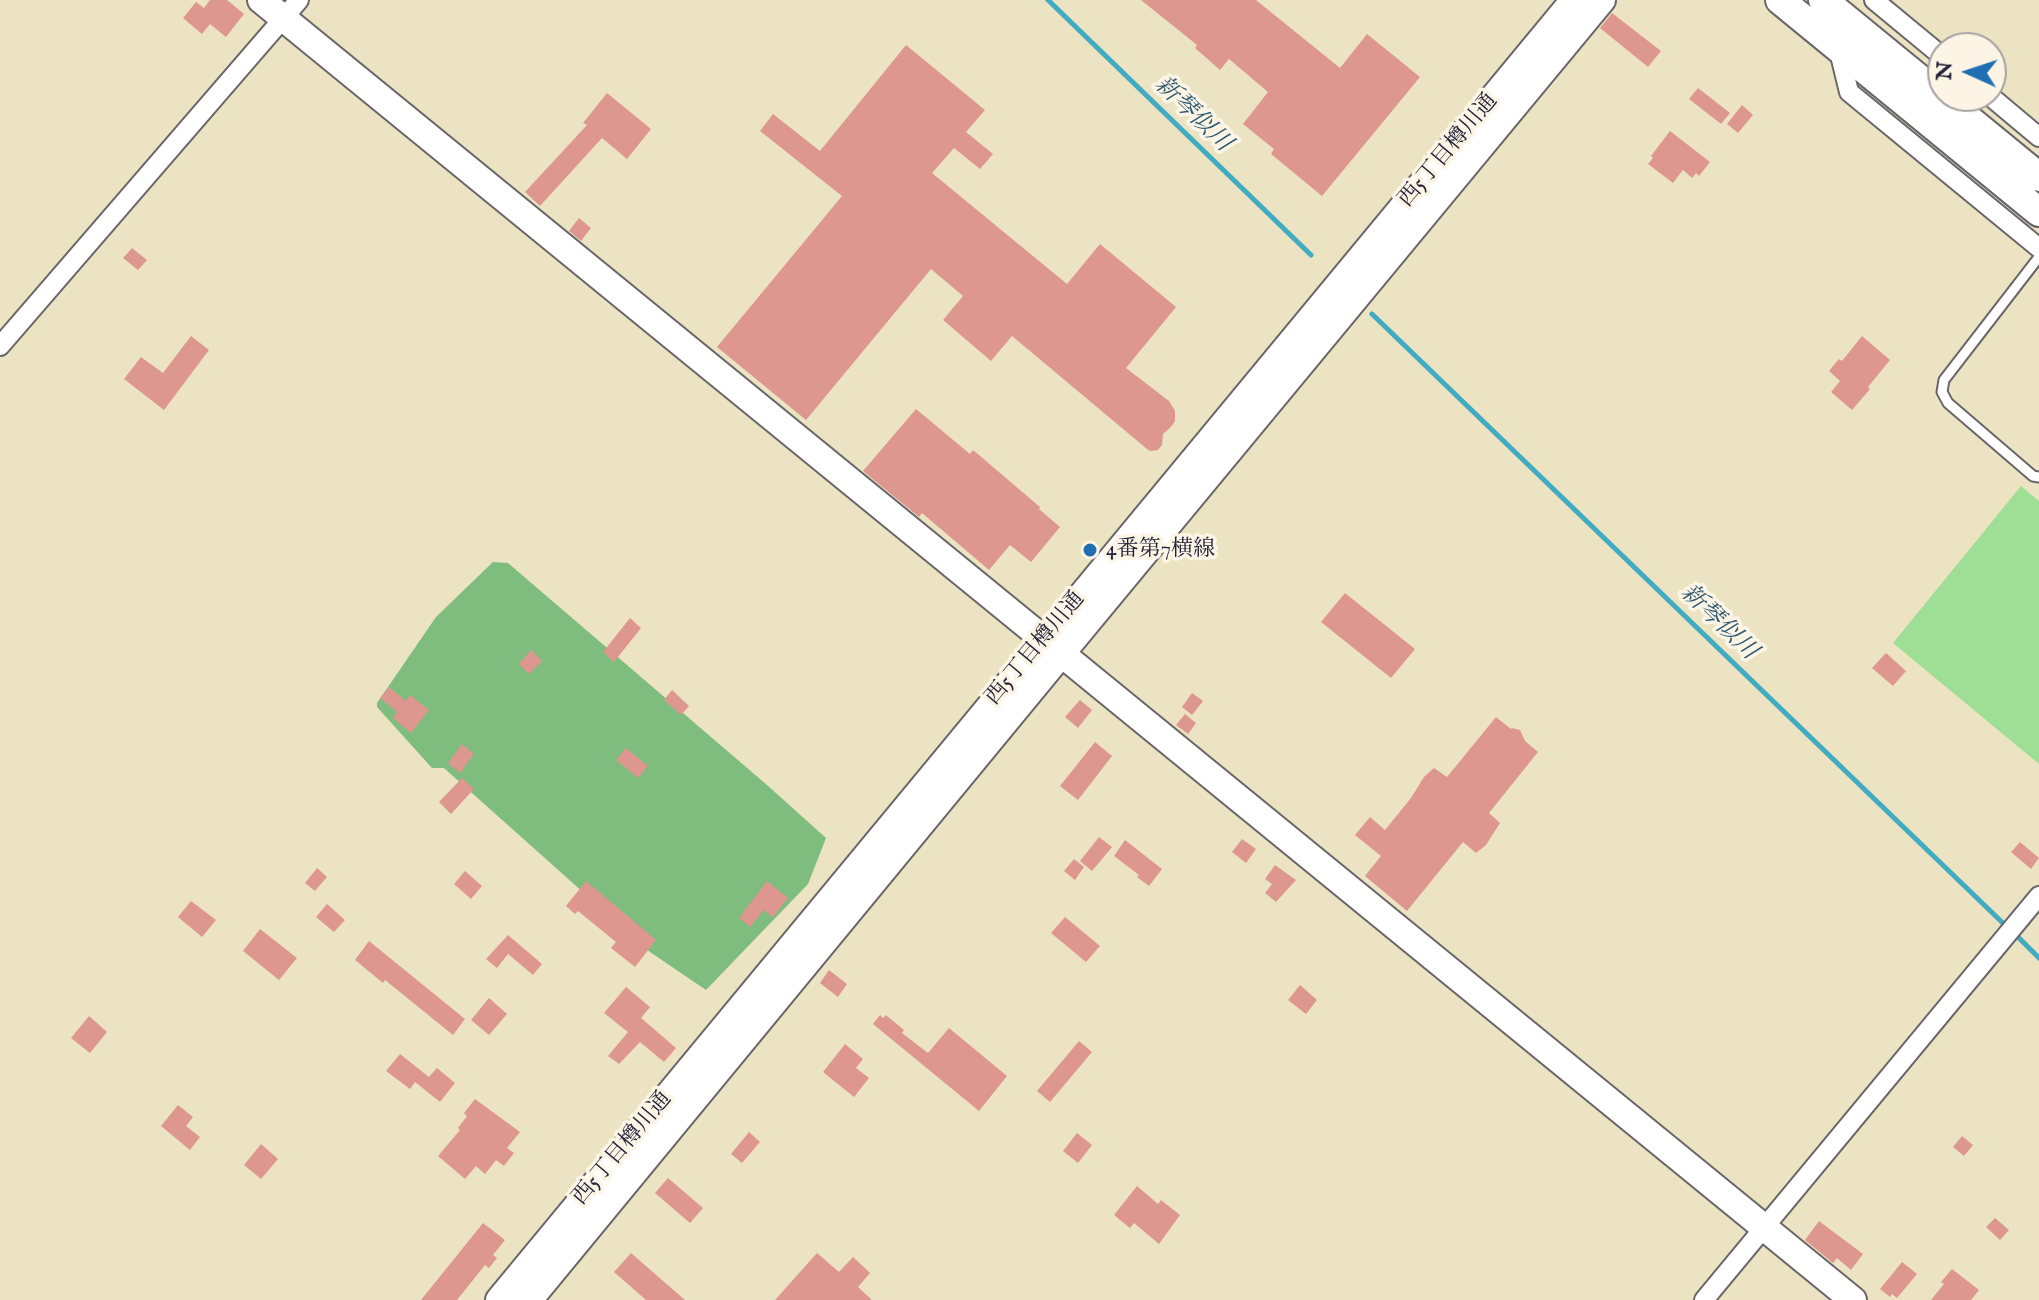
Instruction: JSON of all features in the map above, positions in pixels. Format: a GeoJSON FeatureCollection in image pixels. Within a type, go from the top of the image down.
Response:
{"type":"FeatureCollection","features":[{"type":"Feature","properties":{"kind":"main road"},"geometry":{"type":"LineString","coordinates":[[261,0],[291,9],[1052,647],[1853,1300]]}},
{"type":"Feature","properties":{"kind":"main road","name":"西5丁目樽川通"},"geometry":{"type":"LineString","coordinates":[[529,1300],[1574,0]]}},
{"type":"Feature","properties":{"kind":"main road","name":"西5丁目樽川通"},"geometry":{"type":"LineString","coordinates":[[499,1300],[1602,0]]}},
{"type":"Feature","properties":{"kind":"main road"},"geometry":{"type":"LineString","coordinates":[[1780,0],[2039,212]]}},
{"type":"Feature","properties":{"kind":"main road"},"geometry":{"type":"LineString","coordinates":[[1823,0],[2039,177]]}},
{"type":"Feature","properties":{"kind":"street"},"geometry":{"type":"LineString","coordinates":[[1874,0],[1927,44]]}},
{"type":"Feature","properties":{"kind":"street"},"geometry":{"type":"LineString","coordinates":[[0,346],[291,9]]}},
{"type":"Feature","properties":{"kind":"street"},"geometry":{"type":"LineString","coordinates":[[1838,47],[1849,92],[2039,248]]}},
{"type":"Feature","properties":{"kind":"street"},"geometry":{"type":"LineString","coordinates":[[2007,110],[2039,137]]}},
{"type":"Feature","properties":{"kind":"street"},"geometry":{"type":"LineString","coordinates":[[1704,1300],[2039,896]]}},
{"type":"Feature","properties":{"kind":"lane"},"geometry":{"type":"LineString","coordinates":[[2039,257],[1944,380],[1942,392],[1948,403],[2033,476],[2039,477]]}},
{"type":"Feature","properties":{"kind":"green space"},"geometry":{"type":"Polygon","coordinates":[[[2021,486],[2039,501],[2039,764],[1893,643],[2021,486]]]}},
{"type":"Feature","properties":{"kind":"green space"},"geometry":{"type":"Polygon","coordinates":[[[493,562],[508,563],[826,838],[808,884],[706,990],[650,952],[444,768],[432,768],[377,707],[436,617],[493,562]]]}},
{"type":"Feature","properties":{"kind":"building"},"geometry":{"type":"Polygon","coordinates":[[[210,0],[227,0],[244,14],[226,37],[210,24],[202,34],[183,18],[196,2],[204,8],[210,0]]]}},
{"type":"Feature","properties":{"kind":"building"},"geometry":{"type":"Polygon","coordinates":[[[1141,0],[1256,0],[1340,68],[1367,34],[1420,77],[1322,196],[1271,154],[1274,149],[1243,124],[1268,92],[1229,59],[1220,70],[1195,48],[1197,45],[1141,0]]]}},
{"type":"Feature","properties":{"kind":"building"},"geometry":{"type":"Polygon","coordinates":[[[1612,13],[1661,51],[1648,67],[1600,28],[1612,13]]]}},
{"type":"Feature","properties":{"kind":"building"},"geometry":{"type":"Polygon","coordinates":[[[906,45],[985,110],[966,132],[993,154],[980,169],[954,148],[932,173],[1067,284],[1100,244],[1176,307],[1126,368],[1169,401],[1175,411],[1175,421],[1163,434],[1158,450],[1147,449],[1012,336],[991,361],[943,320],[963,296],[931,269],[806,420],[717,347],[842,196],[760,131],[773,114],[820,151],[906,45]]]}},
{"type":"Feature","properties":{"kind":"building"},"geometry":{"type":"Polygon","coordinates":[[[1698,88],[1730,113],[1721,124],[1689,99],[1698,88]]]}},
{"type":"Feature","properties":{"kind":"building"},"geometry":{"type":"Polygon","coordinates":[[[607,93],[651,129],[627,159],[602,138],[540,206],[525,192],[587,125],[583,123],[607,93]]]}},
{"type":"Feature","properties":{"kind":"building"},"geometry":{"type":"Polygon","coordinates":[[[1742,105],[1753,115],[1738,133],[1727,124],[1742,105]]]}},
{"type":"Feature","properties":{"kind":"building"},"geometry":{"type":"Polygon","coordinates":[[[1670,131],[1710,162],[1699,176],[1696,173],[1692,178],[1683,170],[1673,183],[1648,164],[1670,131]]]}},
{"type":"Feature","properties":{"kind":"building"},"geometry":{"type":"Polygon","coordinates":[[[579,218],[591,228],[581,241],[569,231],[579,218]]]}},
{"type":"Feature","properties":{"kind":"building"},"geometry":{"type":"Polygon","coordinates":[[[132,248],[147,260],[138,270],[123,258],[132,248]]]}},
{"type":"Feature","properties":{"kind":"building"},"geometry":{"type":"Polygon","coordinates":[[[191,336],[209,350],[164,410],[124,379],[141,357],[163,373],[191,336]]]}},
{"type":"Feature","properties":{"kind":"building"},"geometry":{"type":"Polygon","coordinates":[[[1862,336],[1890,360],[1852,410],[1831,392],[1840,381],[1829,371],[1839,359],[1842,361],[1862,336]]]}},
{"type":"Feature","properties":{"kind":"building"},"geometry":{"type":"Polygon","coordinates":[[[916,409],[970,454],[973,450],[1060,527],[1031,562],[1010,545],[989,570],[922,513],[919,517],[863,471],[916,409]]]}},
{"type":"Feature","properties":{"kind":"building"},"geometry":{"type":"Polygon","coordinates":[[[1345,593],[1415,649],[1391,678],[1321,622],[1345,593]]]}},
{"type":"Feature","properties":{"kind":"building"},"geometry":{"type":"Polygon","coordinates":[[[630,618],[641,628],[614,662],[603,652],[630,618]]]}},
{"type":"Feature","properties":{"kind":"building"},"geometry":{"type":"Polygon","coordinates":[[[531,650],[542,661],[529,674],[519,664],[531,650]]]}},
{"type":"Feature","properties":{"kind":"building"},"geometry":{"type":"Polygon","coordinates":[[[1886,653],[1906,671],[1893,686],[1872,668],[1886,653]]]}},
{"type":"Feature","properties":{"kind":"building"},"geometry":{"type":"Polygon","coordinates":[[[389,687],[406,701],[410,695],[429,710],[411,733],[393,718],[397,712],[380,698],[389,687]]]}},
{"type":"Feature","properties":{"kind":"building"},"geometry":{"type":"Polygon","coordinates":[[[672,690],[689,706],[681,715],[664,700],[672,690]]]}},
{"type":"Feature","properties":{"kind":"building"},"geometry":{"type":"Polygon","coordinates":[[[1192,693],[1203,701],[1192,715],[1182,707],[1192,693]]]}},
{"type":"Feature","properties":{"kind":"building"},"geometry":{"type":"Polygon","coordinates":[[[1080,700],[1092,710],[1078,728],[1065,717],[1080,700]]]}},
{"type":"Feature","properties":{"kind":"building"},"geometry":{"type":"Polygon","coordinates":[[[1185,714],[1196,723],[1188,734],[1176,725],[1185,714]]]}},
{"type":"Feature","properties":{"kind":"building"},"geometry":{"type":"Polygon","coordinates":[[[1496,717],[1511,729],[1520,730],[1525,741],[1538,752],[1489,813],[1500,823],[1486,845],[1476,853],[1463,842],[1407,911],[1365,876],[1381,856],[1355,835],[1370,817],[1385,830],[1424,777],[1434,768],[1447,777],[1496,717]]]}},
{"type":"Feature","properties":{"kind":"building"},"geometry":{"type":"Polygon","coordinates":[[[1095,742],[1112,756],[1078,800],[1060,786],[1095,742]]]}},
{"type":"Feature","properties":{"kind":"building"},"geometry":{"type":"Polygon","coordinates":[[[462,744],[474,754],[460,773],[448,763],[462,744]]]}},
{"type":"Feature","properties":{"kind":"building"},"geometry":{"type":"Polygon","coordinates":[[[626,748],[648,766],[638,778],[616,760],[626,748]]]}},
{"type":"Feature","properties":{"kind":"building"},"geometry":{"type":"Polygon","coordinates":[[[462,778],[474,789],[451,814],[439,802],[462,778]]]}},
{"type":"Feature","properties":{"kind":"building"},"geometry":{"type":"Polygon","coordinates":[[[1099,837],[1112,847],[1092,871],[1080,861],[1099,837]]]}},
{"type":"Feature","properties":{"kind":"building"},"geometry":{"type":"Polygon","coordinates":[[[1242,839],[1256,849],[1246,863],[1232,852],[1242,839]]]}},
{"type":"Feature","properties":{"kind":"building"},"geometry":{"type":"Polygon","coordinates":[[[1125,840],[1162,869],[1149,886],[1114,856],[1125,840]]]}},
{"type":"Feature","properties":{"kind":"building"},"geometry":{"type":"Polygon","coordinates":[[[2020,842],[2039,858],[2031,869],[2011,852],[2020,842]]]}},
{"type":"Feature","properties":{"kind":"building"},"geometry":{"type":"Polygon","coordinates":[[[1074,859],[1084,867],[1075,880],[1064,871],[1074,859]]]}},
{"type":"Feature","properties":{"kind":"building"},"geometry":{"type":"Polygon","coordinates":[[[1275,865],[1296,880],[1276,902],[1265,893],[1272,884],[1265,879],[1275,865]]]}},
{"type":"Feature","properties":{"kind":"building"},"geometry":{"type":"Polygon","coordinates":[[[317,868],[327,877],[315,891],[305,883],[317,868]]]}},
{"type":"Feature","properties":{"kind":"building"},"geometry":{"type":"Polygon","coordinates":[[[465,871],[482,886],[471,899],[454,884],[465,871]]]}},
{"type":"Feature","properties":{"kind":"building"},"geometry":{"type":"Polygon","coordinates":[[[586,881],[656,940],[635,967],[611,948],[616,942],[578,911],[575,914],[566,906],[586,881]]]}},
{"type":"Feature","properties":{"kind":"building"},"geometry":{"type":"Polygon","coordinates":[[[767,881],[788,898],[773,917],[764,910],[750,927],[739,918],[767,881]]]}},
{"type":"Feature","properties":{"kind":"building"},"geometry":{"type":"Polygon","coordinates":[[[191,901],[216,920],[202,937],[178,917],[191,901]]]}},
{"type":"Feature","properties":{"kind":"building"},"geometry":{"type":"Polygon","coordinates":[[[327,904],[345,920],[334,932],[316,917],[327,904]]]}},
{"type":"Feature","properties":{"kind":"building"},"geometry":{"type":"Polygon","coordinates":[[[1065,917],[1100,946],[1086,962],[1051,933],[1065,917]]]}},
{"type":"Feature","properties":{"kind":"building"},"geometry":{"type":"Polygon","coordinates":[[[260,929],[297,958],[279,980],[243,951],[260,929]]]}},
{"type":"Feature","properties":{"kind":"building"},"geometry":{"type":"Polygon","coordinates":[[[508,935],[542,964],[533,975],[508,954],[497,968],[486,959],[508,935]]]}},
{"type":"Feature","properties":{"kind":"building"},"geometry":{"type":"Polygon","coordinates":[[[369,941],[465,1019],[453,1035],[355,960],[369,941]]]}},
{"type":"Feature","properties":{"kind":"building"},"geometry":{"type":"Polygon","coordinates":[[[829,970],[847,984],[838,997],[820,983],[829,970]]]}},
{"type":"Feature","properties":{"kind":"building"},"geometry":{"type":"Polygon","coordinates":[[[1300,985],[1317,1000],[1306,1014],[1288,1000],[1300,985]]]}},
{"type":"Feature","properties":{"kind":"building"},"geometry":{"type":"Polygon","coordinates":[[[626,987],[650,1007],[641,1018],[676,1048],[664,1062],[640,1042],[619,1064],[608,1056],[628,1032],[604,1013],[626,987]]]}},
{"type":"Feature","properties":{"kind":"building"},"geometry":{"type":"Polygon","coordinates":[[[489,998],[507,1014],[489,1035],[471,1020],[489,998]]]}},
{"type":"Feature","properties":{"kind":"building"},"geometry":{"type":"Polygon","coordinates":[[[880,1015],[883,1018],[886,1015],[904,1030],[902,1033],[928,1053],[949,1028],[1007,1076],[979,1111],[873,1024],[880,1015]]]}},
{"type":"Feature","properties":{"kind":"building"},"geometry":{"type":"Polygon","coordinates":[[[89,1016],[107,1032],[90,1053],[71,1038],[89,1016]]]}},
{"type":"Feature","properties":{"kind":"building"},"geometry":{"type":"Polygon","coordinates":[[[1079,1041],[1092,1052],[1050,1102],[1037,1091],[1079,1041]]]}},
{"type":"Feature","properties":{"kind":"building"},"geometry":{"type":"Polygon","coordinates":[[[845,1044],[863,1059],[856,1068],[869,1078],[854,1097],[823,1072],[845,1044]]]}},
{"type":"Feature","properties":{"kind":"building"},"geometry":{"type":"Polygon","coordinates":[[[400,1054],[429,1077],[437,1068],[455,1083],[440,1102],[415,1082],[410,1089],[386,1071],[400,1054]]]}},
{"type":"Feature","properties":{"kind":"building"},"geometry":{"type":"Polygon","coordinates":[[[475,1099],[520,1132],[507,1148],[514,1153],[504,1166],[496,1160],[485,1174],[476,1166],[465,1179],[438,1156],[460,1130],[458,1128],[467,1116],[464,1113],[475,1099]]]}},
{"type":"Feature","properties":{"kind":"building"},"geometry":{"type":"Polygon","coordinates":[[[178,1105],[193,1117],[186,1126],[200,1137],[190,1150],[161,1126],[178,1105]]]}},
{"type":"Feature","properties":{"kind":"building"},"geometry":{"type":"Polygon","coordinates":[[[749,1132],[760,1142],[742,1163],[731,1154],[749,1132]]]}},
{"type":"Feature","properties":{"kind":"building"},"geometry":{"type":"Polygon","coordinates":[[[1077,1133],[1092,1145],[1078,1163],[1063,1151],[1077,1133]]]}},
{"type":"Feature","properties":{"kind":"building"},"geometry":{"type":"Polygon","coordinates":[[[1962,1136],[1973,1145],[1964,1156],[1953,1147],[1962,1136]]]}},
{"type":"Feature","properties":{"kind":"building"},"geometry":{"type":"Polygon","coordinates":[[[261,1144],[278,1159],[261,1179],[244,1165],[261,1144]]]}},
{"type":"Feature","properties":{"kind":"building"},"geometry":{"type":"Polygon","coordinates":[[[668,1178],[703,1208],[690,1223],[655,1193],[668,1178]]]}},
{"type":"Feature","properties":{"kind":"building"},"geometry":{"type":"Polygon","coordinates":[[[1137,1186],[1158,1204],[1161,1200],[1180,1215],[1159,1244],[1134,1223],[1130,1228],[1114,1215],[1137,1186]]]}},
{"type":"Feature","properties":{"kind":"building"},"geometry":{"type":"Polygon","coordinates":[[[1995,1218],[2009,1230],[2000,1240],[1986,1227],[1995,1218]]]}},
{"type":"Feature","properties":{"kind":"building"},"geometry":{"type":"Polygon","coordinates":[[[1819,1221],[1863,1254],[1851,1270],[1837,1258],[1833,1263],[1805,1240],[1819,1221]]]}},
{"type":"Feature","properties":{"kind":"building"},"geometry":{"type":"Polygon","coordinates":[[[483,1223],[505,1240],[493,1255],[497,1258],[489,1268],[485,1265],[457,1300],[421,1300],[483,1223]]]}},
{"type":"Feature","properties":{"kind":"building"},"geometry":{"type":"Polygon","coordinates":[[[631,1253],[685,1300],[646,1300],[614,1272],[631,1253]]]}},
{"type":"Feature","properties":{"kind":"building"},"geometry":{"type":"Polygon","coordinates":[[[817,1253],[839,1272],[853,1257],[870,1273],[858,1287],[872,1300],[775,1300],[817,1253]]]}},
{"type":"Feature","properties":{"kind":"building"},"geometry":{"type":"Polygon","coordinates":[[[1902,1262],[1917,1274],[1897,1298],[1892,1294],[1890,1297],[1880,1289],[1902,1262]]]}},
{"type":"Feature","properties":{"kind":"building"},"geometry":{"type":"Polygon","coordinates":[[[1952,1269],[1979,1290],[1971,1300],[1931,1300],[1944,1284],[1941,1282],[1952,1269]]]}},
{"type":"Feature","properties":{"kind":"waterway","name":"新琴似川"},"geometry":{"type":"LineString","coordinates":[[1048,0],[1311,255]]}},
{"type":"Feature","properties":{"kind":"waterway","name":"新琴似川"},"geometry":{"type":"LineString","coordinates":[[1372,314],[2007,927]]}},
{"type":"Feature","properties":{"kind":"waterway","name":"新琴似川"},"geometry":{"type":"LineString","coordinates":[[2014,933],[2039,958]]}},
{"type":"Feature","properties":{"kind":"place","name":"4番第7横線"},"geometry":{"type":"Point","coordinates":[1090,550]}}]}
